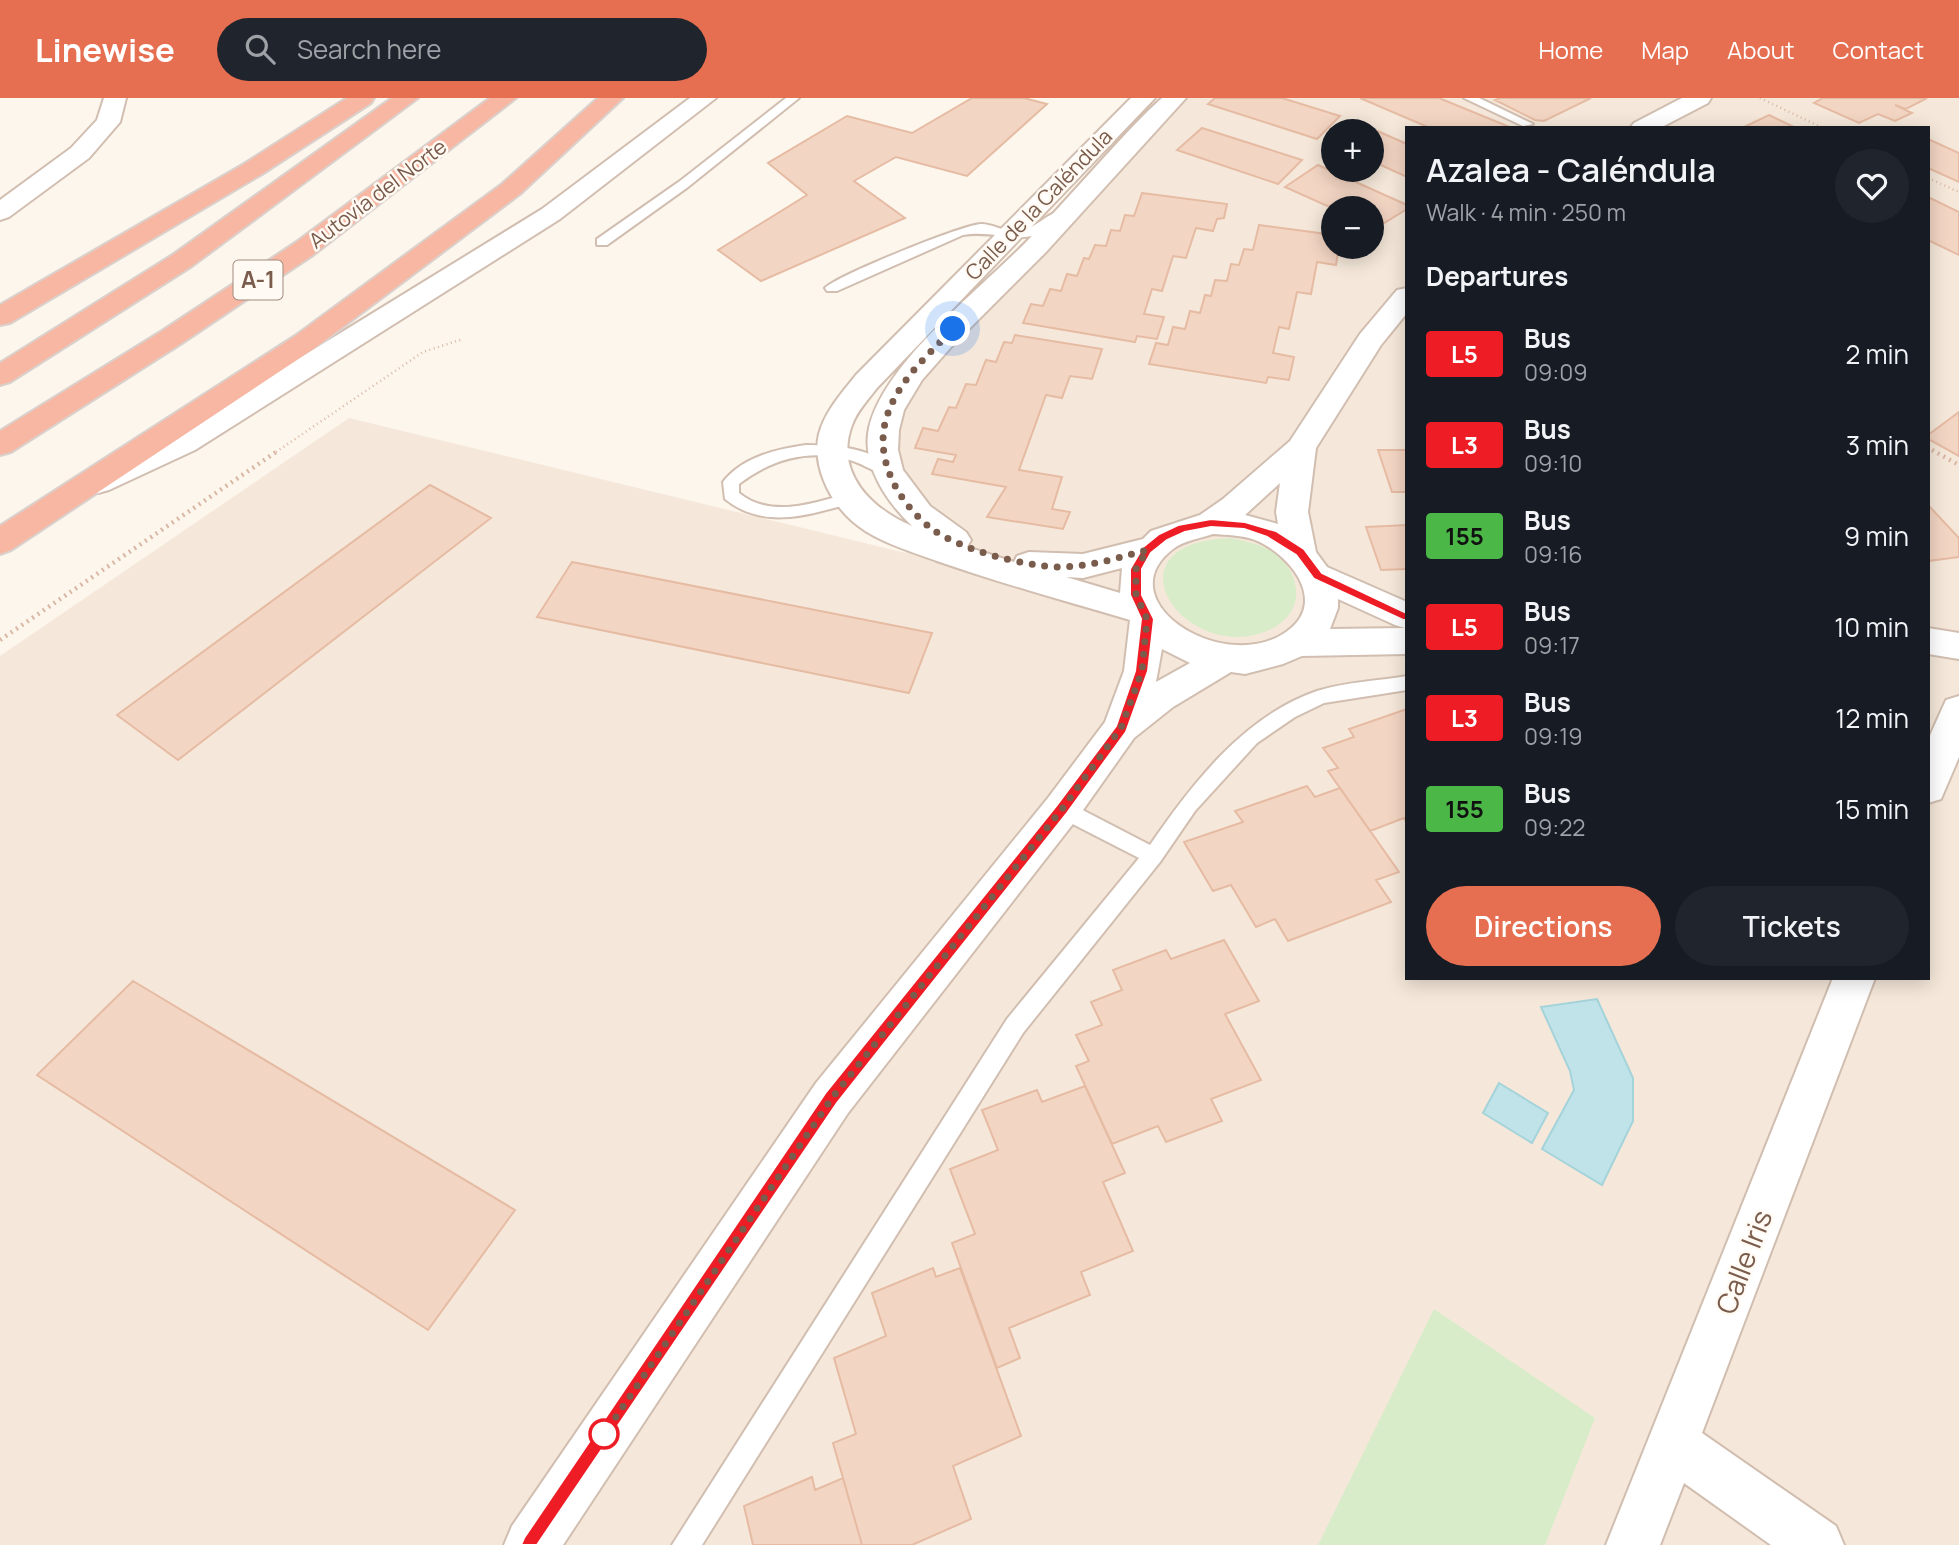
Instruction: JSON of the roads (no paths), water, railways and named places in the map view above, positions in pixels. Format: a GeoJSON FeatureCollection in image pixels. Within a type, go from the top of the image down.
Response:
{"type":"FeatureCollection","features":[{"type":"Feature","properties":{"kind":"highway"},"geometry":{"type":"LineString","coordinates":[[0,305],[224,164],[320,98]]}},
{"type":"Feature","properties":{"kind":"highway"},"geometry":{"type":"LineString","coordinates":[[0,317],[253,169],[363,98]]}},
{"type":"Feature","properties":{"kind":"highway","name":"A-1"},"geometry":{"type":"LineString","coordinates":[[0,376],[183,260],[407,98]]}},
{"type":"Feature","properties":{"kind":"highway","name":"Autovía del Norte"},"geometry":{"type":"LineString","coordinates":[[0,445],[172,337],[304,249],[505,98]]}},
{"type":"Feature","properties":{"kind":"highway"},"geometry":{"type":"LineString","coordinates":[[0,542],[305,342],[511,189],[612,98]]}},
{"type":"Feature","properties":{"kind":"street"},"geometry":{"type":"LineString","coordinates":[[0,212],[80,153],[108,122],[115,98]]}},
{"type":"Feature","properties":{"kind":"street"},"geometry":{"type":"LineString","coordinates":[[86,487],[184,443],[540,221],[705,98]]}},
{"type":"Feature","properties":{"kind":"street"},"geometry":{"type":"LineString","coordinates":[[1646,126],[1700,98]]}},
{"type":"Feature","properties":{"kind":"street","name":"Calle de la Caléndula"},"geometry":{"type":"LineString","coordinates":[[1147,550],[1083,566],[1059,567],[1013,562],[970,547],[932,529],[907,502],[886,470],[882,439],[888,413],[900,388],[915,369],[979,300],[1035,248],[1095,182],[1152,102]]}},
{"type":"Feature","properties":{"kind":"street","name":"Calle de la Caléndula"},"geometry":{"type":"LineString","coordinates":[[1146,616],[1009,574],[934,548],[883,525],[863,513],[850,498],[838,479],[832,450],[835,430],[843,412],[866,382],[1008,235],[1152,102]]}},
{"type":"Feature","properties":{"kind":"street"},"geometry":{"type":"LineString","coordinates":[[1211,523],[1234,507],[1301,448],[1370,340],[1405,298]]}},
{"type":"Feature","properties":{"kind":"street"},"geometry":{"type":"LineString","coordinates":[[1301,448],[1292,512],[1309,564],[1323,594],[1322,610],[1314,628],[1298,643],[1279,653],[1252,659],[1226,659],[1193,651],[1167,637],[1146,616],[1136,595],[1136,569],[1147,550],[1163,537],[1182,528],[1211,523],[1245,526],[1272,534],[1309,564],[1405,615]]}},
{"type":"Feature","properties":{"kind":"street"},"geometry":{"type":"LineString","coordinates":[[1121,728],[1142,671],[1146,616]]}},
{"type":"Feature","properties":{"kind":"street"},"geometry":{"type":"LineString","coordinates":[[1298,643],[1405,641]]}},
{"type":"Feature","properties":{"kind":"street"},"geometry":{"type":"LineString","coordinates":[[1930,641],[1959,646]]}},
{"type":"Feature","properties":{"kind":"street"},"geometry":{"type":"LineString","coordinates":[[531,1545],[832,1098],[1062,809],[1121,728],[1160,697],[1226,659]]}},
{"type":"Feature","properties":{"kind":"street"},"geometry":{"type":"LineString","coordinates":[[1930,783],[1959,710]]}},
{"type":"Feature","properties":{"kind":"street","name":"Calle Iris"},"geometry":{"type":"LineString","coordinates":[[1633,1545],[1853,980]]}},
{"type":"Feature","properties":{"kind":"street"},"geometry":{"type":"LineString","coordinates":[[1673,1444],[1817,1545]]}},
{"type":"Feature","properties":{"kind":"lane"},"geometry":{"type":"LineString","coordinates":[[602,242],[684,184],[793,98]]}},
{"type":"Feature","properties":{"kind":"lane"},"geometry":{"type":"LineString","coordinates":[[1470,98],[1527,124]]}},
{"type":"Feature","properties":{"kind":"lane"},"geometry":{"type":"LineString","coordinates":[[832,288],[960,232],[983,228],[1008,235],[1021,235],[1042,228],[1095,182]]}},
{"type":"Feature","properties":{"kind":"lane"},"geometry":{"type":"LineString","coordinates":[[979,300],[1017,250],[1008,235]]}},
{"type":"Feature","properties":{"kind":"lane"},"geometry":{"type":"LineString","coordinates":[[850,498],[812,508],[756,512],[739,504],[731,495],[731,482],[758,462],[794,451],[848,452],[869,459],[886,470]]}},
{"type":"Feature","properties":{"kind":"lane"},"geometry":{"type":"LineString","coordinates":[[686,1545],[1015,1026],[1153,856],[1188,805],[1251,738],[1289,712],[1321,697],[1405,683]]}},
{"type":"Feature","properties":{"kind":"lane"},"geometry":{"type":"LineString","coordinates":[[1062,809],[1153,856]]}},
{"type":"Feature","properties":{"kind":"water"},"geometry":{"type":"Polygon","coordinates":[[[1597,999],[1633,1078],[1633,1121],[1602,1185],[1542,1149],[1574,1090],[1570,1071],[1541,1007],[1597,999]]]}},
{"type":"Feature","properties":{"kind":"water"},"geometry":{"type":"Polygon","coordinates":[[[1499,1083],[1548,1113],[1532,1143],[1483,1113],[1499,1083]]]}}]}
